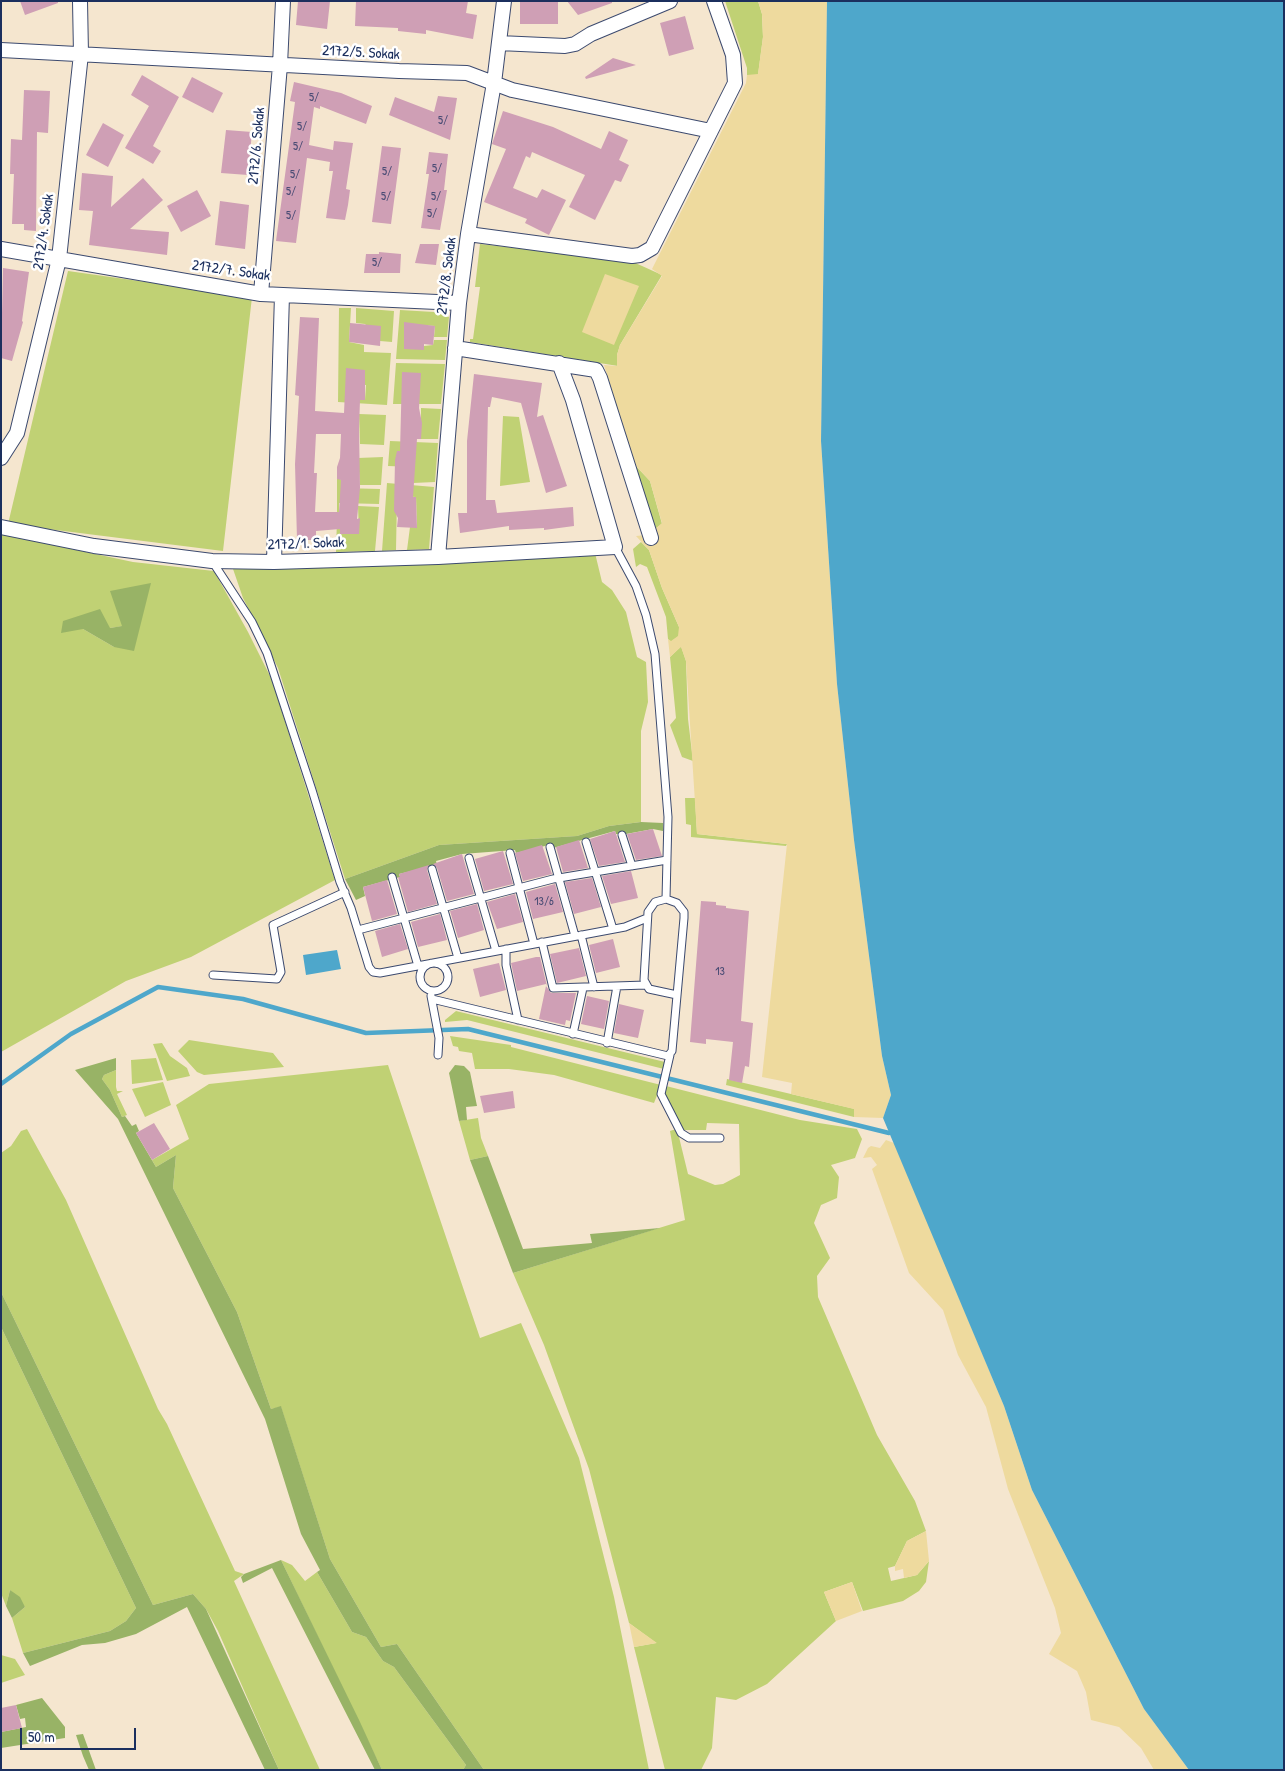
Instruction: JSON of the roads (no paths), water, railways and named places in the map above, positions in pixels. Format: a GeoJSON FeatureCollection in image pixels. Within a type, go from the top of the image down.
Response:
{"type":"FeatureCollection","features":[{"type":"Feature","properties":{"kind":"street","name":"2172/4. Sokak"},"geometry":{"type":"LineString","coordinates":[[1,458],[17,432],[59,259],[81,54],[80,1]]}},
{"type":"Feature","properties":{"kind":"street","name":"2172/6. Sokak"},"geometry":{"type":"LineString","coordinates":[[261,294],[280,65],[283,1]]}},
{"type":"Feature","properties":{"kind":"street","name":"2172/8. Sokak"},"geometry":{"type":"LineString","coordinates":[[438,557],[455,348],[468,234],[494,83],[504,1]]}},
{"type":"Feature","properties":{"kind":"street"},"geometry":{"type":"LineString","coordinates":[[499,43],[565,46],[575,44],[591,34],[670,1]]}},
{"type":"Feature","properties":{"kind":"street"},"geometry":{"type":"LineString","coordinates":[[468,234],[632,256],[647,253],[652,248],[731,95],[735,83],[736,70],[714,1]]}},
{"type":"Feature","properties":{"kind":"street","name":"2172/5. Sokak"},"geometry":{"type":"LineString","coordinates":[[1,50],[467,73],[512,90],[711,131]]}},
{"type":"Feature","properties":{"kind":"street","name":"2172/7. Sokak"},"geometry":{"type":"LineString","coordinates":[[1,249],[59,259],[76,264],[261,294],[460,303]]}},
{"type":"Feature","properties":{"kind":"street"},"geometry":{"type":"LineString","coordinates":[[274,562],[282,294]]}},
{"type":"Feature","properties":{"kind":"street"},"geometry":{"type":"LineString","coordinates":[[455,348],[592,368],[600,378],[651,538]]}},
{"type":"Feature","properties":{"kind":"street"},"geometry":{"type":"LineString","coordinates":[[559,363],[573,400],[615,547]]}},
{"type":"Feature","properties":{"kind":"street","name":"2172/1. Sokak"},"geometry":{"type":"LineString","coordinates":[[1,527],[94,546],[212,561],[274,562],[438,557],[615,547]]}},
{"type":"Feature","properties":{"kind":"lane"},"geometry":{"type":"LineString","coordinates":[[615,547],[636,586],[655,654],[668,817],[666,899]]}},
{"type":"Feature","properties":{"kind":"lane"},"geometry":{"type":"LineString","coordinates":[[212,561],[252,622],[267,653],[369,967],[373,972],[380,973],[614,929],[631,925],[646,918]]}},
{"type":"Feature","properties":{"kind":"lane"},"geometry":{"type":"LineString","coordinates":[[622,834],[632,866]]}},
{"type":"Feature","properties":{"kind":"lane"},"geometry":{"type":"LineString","coordinates":[[586,842],[614,929]]}},
{"type":"Feature","properties":{"kind":"lane"},"geometry":{"type":"LineString","coordinates":[[550,847],[558,878],[594,988]]}},
{"type":"Feature","properties":{"kind":"lane"},"geometry":{"type":"LineString","coordinates":[[510,852],[534,944]]}},
{"type":"Feature","properties":{"kind":"lane"},"geometry":{"type":"LineString","coordinates":[[469,858],[496,951]]}},
{"type":"Feature","properties":{"kind":"lane"},"geometry":{"type":"LineString","coordinates":[[358,930],[558,878],[667,860]]}},
{"type":"Feature","properties":{"kind":"lane"},"geometry":{"type":"LineString","coordinates":[[432,869],[458,958]]}},
{"type":"Feature","properties":{"kind":"lane"},"geometry":{"type":"LineString","coordinates":[[392,877],[418,966]]}},
{"type":"Feature","properties":{"kind":"lane"},"geometry":{"type":"LineString","coordinates":[[213,975],[277,979],[281,972],[273,925],[345,892]]}},
{"type":"Feature","properties":{"kind":"lane"},"geometry":{"type":"LineString","coordinates":[[646,985],[646,918],[650,906],[666,899],[677,903],[684,912],[684,918],[669,1063],[662,1095],[683,1136],[689,1138],[720,1138]]}},
{"type":"Feature","properties":{"kind":"lane"},"geometry":{"type":"LineString","coordinates":[[542,942],[552,987],[557,989],[646,985],[653,991],[677,995]]}},
{"type":"Feature","properties":{"kind":"lane"},"geometry":{"type":"LineString","coordinates":[[506,949],[506,964],[518,1020]]}},
{"type":"Feature","properties":{"kind":"lane"},"geometry":{"type":"LineString","coordinates":[[430,963],[423,968],[419,976],[421,985],[431,995],[607,1043],[662,1056],[670,1054]]}},
{"type":"Feature","properties":{"kind":"lane"},"geometry":{"type":"LineString","coordinates":[[430,963],[444,968],[448,977],[442,990],[431,995]]}},
{"type":"Feature","properties":{"kind":"lane"},"geometry":{"type":"LineString","coordinates":[[607,1043],[617,986]]}},
{"type":"Feature","properties":{"kind":"lane"},"geometry":{"type":"LineString","coordinates":[[573,1034],[583,988]]}},
{"type":"Feature","properties":{"kind":"lane"},"geometry":{"type":"LineString","coordinates":[[431,995],[440,1038],[438,1055]]}},
{"type":"Feature","properties":{"kind":"water"},"geometry":{"type":"Polygon","coordinates":[[[827,1],[1284,1],[1284,1770],[1189,1770],[1144,1709],[1032,1490],[1004,1406],[883,1118],[891,1095],[882,1056],[854,840],[837,684],[821,441],[827,1]]]}},
{"type":"Feature","properties":{"kind":"water"},"geometry":{"type":"Polygon","coordinates":[[[337,950],[341,969],[306,975],[303,955],[337,950]]]}},
{"type":"Feature","properties":{"kind":"waterway"},"geometry":{"type":"LineString","coordinates":[[1,1084],[71,1034],[158,987],[243,999],[366,1033],[468,1029],[889,1133]]}}]}
